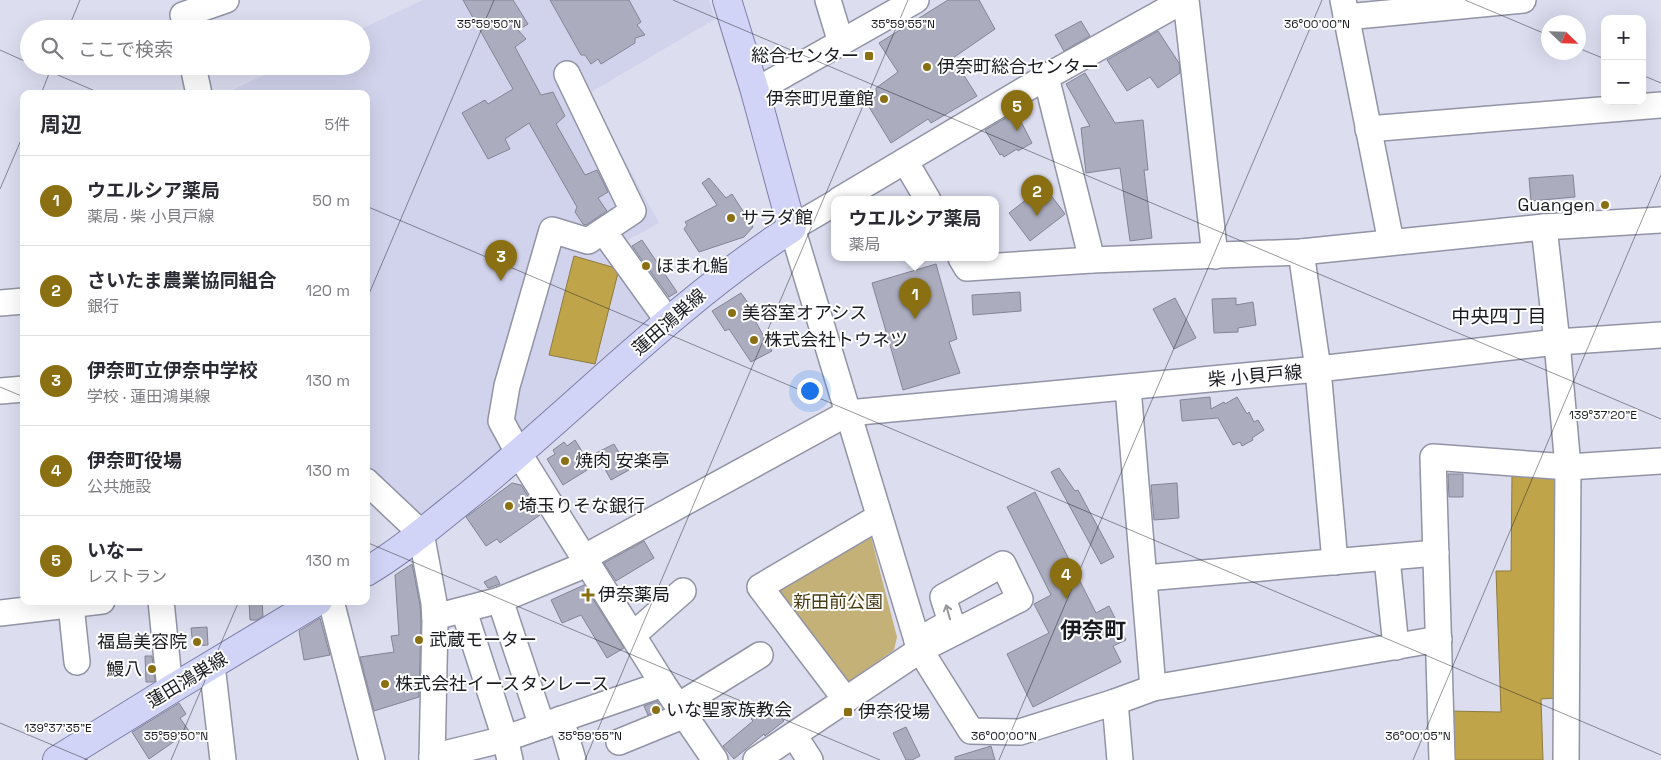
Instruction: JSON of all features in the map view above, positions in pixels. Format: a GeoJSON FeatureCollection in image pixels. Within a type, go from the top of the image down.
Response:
{"type":"FeatureCollection","features":[{"type":"Feature","properties":{"kind":"main road"},"geometry":{"type":"LineString","coordinates":[[727,0],[755,91],[792,228]]}},
{"type":"Feature","properties":{"kind":"main road","name":"蓮田鴻巣線"},"geometry":{"type":"LineString","coordinates":[[370,570],[421,534],[519,454],[668,321],[713,284],[757,250],[792,228]]}},
{"type":"Feature","properties":{"kind":"main road","name":"蓮田鴻巣線"},"geometry":{"type":"LineString","coordinates":[[57,760],[304,606]]}},
{"type":"Feature","properties":{"kind":"street"},"geometry":{"type":"LineString","coordinates":[[182,15],[226,0]]}},
{"type":"Feature","properties":{"kind":"street"},"geometry":{"type":"LineString","coordinates":[[828,0],[841,43]]}},
{"type":"Feature","properties":{"kind":"street"},"geometry":{"type":"LineString","coordinates":[[755,91],[916,0]]}},
{"type":"Feature","properties":{"kind":"street"},"geometry":{"type":"LineString","coordinates":[[846,196],[1046,76],[1185,0],[1215,256]]}},
{"type":"Feature","properties":{"kind":"street"},"geometry":{"type":"LineString","coordinates":[[1391,242],[1344,8],[1523,0]]}},
{"type":"Feature","properties":{"kind":"street"},"geometry":{"type":"LineString","coordinates":[[567,74],[633,211],[588,242],[552,230],[507,386],[502,421],[519,454],[663,684],[715,760]]}},
{"type":"Feature","properties":{"kind":"street"},"geometry":{"type":"LineString","coordinates":[[195,75],[198,90]]}},
{"type":"Feature","properties":{"kind":"street"},"geometry":{"type":"LineString","coordinates":[[1046,76],[1092,260]]}},
{"type":"Feature","properties":{"kind":"street"},"geometry":{"type":"LineString","coordinates":[[1368,130],[1661,105]]}},
{"type":"Feature","properties":{"kind":"street"},"geometry":{"type":"LineString","coordinates":[[905,161],[926,196]]}},
{"type":"Feature","properties":{"kind":"street"},"geometry":{"type":"LineString","coordinates":[[831,204],[792,228],[919,645],[971,731],[1020,732],[1153,688],[1439,639]]}},
{"type":"Feature","properties":{"kind":"street"},"geometry":{"type":"LineString","coordinates":[[963,261],[967,268],[1092,260],[1301,252],[1544,227],[1661,220]]}},
{"type":"Feature","properties":{"kind":"street"},"geometry":{"type":"LineString","coordinates":[[1544,227],[1568,466],[1566,760]]}},
{"type":"Feature","properties":{"kind":"street"},"geometry":{"type":"LineString","coordinates":[[604,232],[668,321]]}},
{"type":"Feature","properties":{"kind":"street"},"geometry":{"type":"LineString","coordinates":[[1301,252],[1318,370],[1335,562]]}},
{"type":"Feature","properties":{"kind":"street"},"geometry":{"type":"LineString","coordinates":[[0,303],[20,301]]}},
{"type":"Feature","properties":{"kind":"street","name":"柴 小貝戸線"},"geometry":{"type":"LineString","coordinates":[[848,413],[1318,370],[1557,342],[1661,335]]}},
{"type":"Feature","properties":{"kind":"street"},"geometry":{"type":"LineString","coordinates":[[1128,388],[1153,688]]}},
{"type":"Feature","properties":{"kind":"street"},"geometry":{"type":"LineString","coordinates":[[0,391],[20,389]]}},
{"type":"Feature","properties":{"kind":"street"},"geometry":{"type":"LineString","coordinates":[[435,617],[500,600],[575,569],[586,559],[848,413]]}},
{"type":"Feature","properties":{"kind":"street"},"geometry":{"type":"LineString","coordinates":[[1442,760],[1433,456],[1568,466],[1661,461]]}},
{"type":"Feature","properties":{"kind":"street"},"geometry":{"type":"LineString","coordinates":[[370,485],[421,534],[435,617],[432,758],[508,749],[551,722],[663,684]]}},
{"type":"Feature","properties":{"kind":"street"},"geometry":{"type":"LineString","coordinates":[[846,700],[760,587],[879,517]]}},
{"type":"Feature","properties":{"kind":"street"},"geometry":{"type":"LineString","coordinates":[[1145,578],[1436,554]]}},
{"type":"Feature","properties":{"kind":"street"},"geometry":{"type":"LineString","coordinates":[[1387,558],[1396,647]]}},
{"type":"Feature","properties":{"kind":"street"},"geometry":{"type":"LineString","coordinates":[[633,635],[683,591]]}},
{"type":"Feature","properties":{"kind":"street"},"geometry":{"type":"LineString","coordinates":[[500,600],[551,722],[573,760]]}},
{"type":"Feature","properties":{"kind":"street"},"geometry":{"type":"LineString","coordinates":[[0,613],[71,605],[77,662]]}},
{"type":"Feature","properties":{"kind":"street"},"geometry":{"type":"LineString","coordinates":[[167,605],[170,690]]}},
{"type":"Feature","properties":{"kind":"street"},"geometry":{"type":"LineString","coordinates":[[332,605],[372,760]]}},
{"type":"Feature","properties":{"kind":"street"},"geometry":{"type":"LineString","coordinates":[[464,610],[508,749]]}},
{"type":"Feature","properties":{"kind":"street"},"geometry":{"type":"LineString","coordinates":[[756,760],[846,700],[919,645]]}},
{"type":"Feature","properties":{"kind":"street"},"geometry":{"type":"LineString","coordinates":[[619,742],[682,711],[760,655]]}},
{"type":"Feature","properties":{"kind":"street"},"geometry":{"type":"LineString","coordinates":[[212,665],[222,760]]}},
{"type":"Feature","properties":{"kind":"street"},"geometry":{"type":"LineString","coordinates":[[1115,702],[1120,760]]}},
{"type":"Feature","properties":{"kind":"street"},"geometry":{"type":"LineString","coordinates":[[794,735],[810,760]]}},
{"type":"Feature","properties":{"kind":"shaded area"},"geometry":{"type":"Polygon","coordinates":[[[423,0],[709,0],[715,19],[588,94],[659,223],[612,249],[658,313],[427,518],[414,518],[370,469],[370,90],[232,90],[264,75],[370,75],[370,25],[423,0]]]}},
{"type":"Feature","properties":{"kind":"shaded area"},"geometry":{"type":"Polygon","coordinates":[[[574,256],[619,269],[595,364],[549,355],[574,256]]]}},
{"type":"Feature","properties":{"kind":"shaded area"},"geometry":{"type":"Polygon","coordinates":[[[1512,474],[1554,475],[1558,479],[1556,698],[1541,699],[1543,760],[1448,760],[1447,711],[1501,712],[1496,571],[1511,571],[1512,474]]]}},
{"type":"Feature","properties":{"kind":"green space","name":"新田前公園"},"geometry":{"type":"Polygon","coordinates":[[[870,533],[897,637],[894,650],[844,685],[771,585],[870,533]]]}},
{"type":"Feature","properties":{"kind":"building"},"geometry":{"type":"Polygon","coordinates":[[[463,0],[513,0],[528,24],[518,30],[526,39],[515,47],[541,95],[553,92],[565,116],[556,124],[585,175],[597,170],[608,192],[598,198],[607,211],[586,225],[583,224],[575,212],[577,207],[529,123],[505,139],[510,149],[488,159],[462,113],[485,100],[488,104],[513,89],[463,0]]]}},
{"type":"Feature","properties":{"kind":"building"},"geometry":{"type":"Polygon","coordinates":[[[550,0],[629,0],[641,22],[637,25],[645,35],[635,38],[635,43],[601,64],[598,59],[591,64],[585,55],[581,55],[550,0]]]}},
{"type":"Feature","properties":{"kind":"building","name":"伊奈町総合センター"},"geometry":{"type":"Polygon","coordinates":[[[948,0],[979,0],[995,29],[953,58],[977,96],[931,123],[928,119],[891,143],[866,102],[877,96],[876,88],[898,72],[879,43],[948,0]]]}},
{"type":"Feature","properties":{"kind":"building"},"geometry":{"type":"Polygon","coordinates":[[[1081,21],[1090,36],[1064,51],[1055,35],[1081,21]]]}},
{"type":"Feature","properties":{"kind":"building"},"geometry":{"type":"Polygon","coordinates":[[[1158,31],[1179,63],[1180,73],[1158,88],[1150,77],[1127,91],[1107,60],[1158,31]]]}},
{"type":"Feature","properties":{"kind":"building"},"geometry":{"type":"Polygon","coordinates":[[[1085,73],[1115,123],[1143,120],[1148,170],[1144,170],[1152,238],[1130,241],[1120,168],[1086,173],[1081,128],[1090,126],[1066,84],[1085,73]]]}},
{"type":"Feature","properties":{"kind":"building"},"geometry":{"type":"Polygon","coordinates":[[[1016,112],[1032,143],[1004,157],[1002,154],[1000,155],[985,130],[1016,112]]]}},
{"type":"Feature","properties":{"kind":"building"},"geometry":{"type":"Polygon","coordinates":[[[1573,175],[1575,197],[1531,201],[1529,178],[1573,175]]]}},
{"type":"Feature","properties":{"kind":"building"},"geometry":{"type":"Polygon","coordinates":[[[709,178],[726,198],[732,194],[753,227],[744,237],[699,252],[684,229],[687,225],[685,222],[717,205],[702,183],[709,178]]]}},
{"type":"Feature","properties":{"kind":"building"},"geometry":{"type":"Polygon","coordinates":[[[1044,186],[1065,214],[1030,241],[1009,213],[1044,186]]]}},
{"type":"Feature","properties":{"kind":"building"},"geometry":{"type":"Polygon","coordinates":[[[642,240],[677,292],[669,297],[632,246],[642,240]]]}},
{"type":"Feature","properties":{"kind":"building"},"geometry":{"type":"Polygon","coordinates":[[[936,264],[957,339],[949,342],[960,373],[903,390],[872,283],[936,264]]]}},
{"type":"Feature","properties":{"kind":"building"},"geometry":{"type":"Polygon","coordinates":[[[1020,292],[1021,311],[973,315],[972,295],[1020,292]]]}},
{"type":"Feature","properties":{"kind":"building"},"geometry":{"type":"Polygon","coordinates":[[[741,293],[755,313],[752,315],[772,351],[751,362],[729,329],[725,331],[712,311],[741,293]]]}},
{"type":"Feature","properties":{"kind":"building"},"geometry":{"type":"Polygon","coordinates":[[[1175,298],[1196,338],[1174,349],[1153,309],[1175,298]]]}},
{"type":"Feature","properties":{"kind":"building"},"geometry":{"type":"Polygon","coordinates":[[[1236,298],[1236,305],[1253,302],[1256,325],[1238,328],[1238,332],[1214,333],[1212,299],[1236,298]]]}},
{"type":"Feature","properties":{"kind":"building"},"geometry":{"type":"Polygon","coordinates":[[[1210,397],[1211,409],[1237,397],[1247,414],[1249,412],[1254,422],[1258,420],[1264,430],[1252,438],[1253,440],[1242,446],[1240,442],[1233,445],[1218,418],[1182,421],[1180,400],[1210,397]]]}},
{"type":"Feature","properties":{"kind":"building"},"geometry":{"type":"Polygon","coordinates":[[[575,440],[592,467],[563,485],[547,459],[555,454],[553,450],[564,442],[567,446],[575,440]]]}},
{"type":"Feature","properties":{"kind":"building"},"geometry":{"type":"Polygon","coordinates":[[[614,444],[629,470],[611,480],[596,453],[614,444]]]}},
{"type":"Feature","properties":{"kind":"building"},"geometry":{"type":"Polygon","coordinates":[[[1059,468],[1075,491],[1078,490],[1114,557],[1101,564],[1051,472],[1059,468]]]}},
{"type":"Feature","properties":{"kind":"building"},"geometry":{"type":"Polygon","coordinates":[[[1448,474],[1463,474],[1463,497],[1449,497],[1448,474]]]}},
{"type":"Feature","properties":{"kind":"building"},"geometry":{"type":"Polygon","coordinates":[[[512,483],[521,485],[540,515],[500,543],[497,539],[486,546],[466,517],[512,483]]]}},
{"type":"Feature","properties":{"kind":"building"},"geometry":{"type":"Polygon","coordinates":[[[1177,483],[1179,518],[1154,520],[1151,485],[1177,483]]]}},
{"type":"Feature","properties":{"kind":"building"},"geometry":{"type":"Polygon","coordinates":[[[1035,492],[1096,613],[1109,606],[1126,640],[1113,646],[1121,662],[1033,707],[1007,654],[1049,633],[1034,604],[1051,595],[1007,507],[1035,492]]]}},
{"type":"Feature","properties":{"kind":"building"},"geometry":{"type":"Polygon","coordinates":[[[644,541],[654,558],[616,581],[604,563],[644,541]]]}},
{"type":"Feature","properties":{"kind":"building"},"geometry":{"type":"Polygon","coordinates":[[[412,564],[420,605],[421,621],[419,697],[374,711],[360,657],[394,652],[391,636],[399,635],[395,575],[412,564]]]}},
{"type":"Feature","properties":{"kind":"building"},"geometry":{"type":"Polygon","coordinates":[[[496,576],[500,584],[488,588],[484,582],[496,576]]]}},
{"type":"Feature","properties":{"kind":"building"},"geometry":{"type":"Polygon","coordinates":[[[584,585],[624,648],[607,658],[581,615],[562,623],[551,600],[584,585]]]}},
{"type":"Feature","properties":{"kind":"building"},"geometry":{"type":"Polygon","coordinates":[[[249,605],[262,605],[263,616],[257,620],[250,620],[249,605]]]}},
{"type":"Feature","properties":{"kind":"building"},"geometry":{"type":"Polygon","coordinates":[[[320,618],[330,655],[304,660],[299,631],[320,618]]]}},
{"type":"Feature","properties":{"kind":"building"},"geometry":{"type":"Polygon","coordinates":[[[207,627],[208,645],[193,646],[191,628],[207,627]]]}},
{"type":"Feature","properties":{"kind":"building"},"geometry":{"type":"Polygon","coordinates":[[[145,656],[152,656],[155,681],[153,682],[146,682],[145,656]]]}},
{"type":"Feature","properties":{"kind":"building"},"geometry":{"type":"Polygon","coordinates":[[[657,701],[662,709],[648,715],[644,706],[657,701]]]}},
{"type":"Feature","properties":{"kind":"building"},"geometry":{"type":"Polygon","coordinates":[[[179,703],[186,714],[180,718],[189,731],[149,759],[132,732],[179,703]]]}},
{"type":"Feature","properties":{"kind":"building"},"geometry":{"type":"Polygon","coordinates":[[[770,703],[784,721],[765,736],[764,734],[734,759],[723,746],[753,721],[751,719],[770,703]]]}},
{"type":"Feature","properties":{"kind":"building"},"geometry":{"type":"Polygon","coordinates":[[[906,727],[920,756],[912,760],[906,760],[893,733],[906,727]]]}},
{"type":"Feature","properties":{"kind":"building"},"geometry":{"type":"Polygon","coordinates":[[[991,746],[995,760],[955,760],[955,757],[991,746]]]}},
{"type":"Feature","properties":{"kind":"place","name":"総合センター"},"geometry":{"type":"Point","coordinates":[869,56]}},
{"type":"Feature","properties":{"kind":"place","name":"伊奈町総合センター"},"geometry":{"type":"Point","coordinates":[927,67]}},
{"type":"Feature","properties":{"kind":"place","name":"伊奈町児童館"},"geometry":{"type":"Point","coordinates":[884,99]}},
{"type":"Feature","properties":{"kind":"place","name":"いなー"},"geometry":{"type":"Point","coordinates":[1017,131]}},
{"type":"Feature","properties":{"kind":"place","name":"Guangen"},"geometry":{"type":"Point","coordinates":[1605,205]}},
{"type":"Feature","properties":{"kind":"place","name":"さいたま農業協同組合"},"geometry":{"type":"Point","coordinates":[1037,216]}},
{"type":"Feature","properties":{"kind":"place","name":"サラダ館"},"geometry":{"type":"Point","coordinates":[731,218]}},
{"type":"Feature","properties":{"kind":"place","name":"ほまれ鮨"},"geometry":{"type":"Point","coordinates":[646,266]}},
{"type":"Feature","properties":{"kind":"place","name":"伊奈町立伊奈中学校"},"geometry":{"type":"Point","coordinates":[501,281]}},
{"type":"Feature","properties":{"kind":"place","name":"美容室オアシス"},"geometry":{"type":"Point","coordinates":[732,313]}},
{"type":"Feature","properties":{"kind":"place","name":"ウエルシア薬局"},"geometry":{"type":"Point","coordinates":[915,319]}},
{"type":"Feature","properties":{"kind":"place","name":"株式会社トウネツ"},"geometry":{"type":"Point","coordinates":[754,340]}},
{"type":"Feature","properties":{"kind":"place","name":"焼肉 安楽亭"},"geometry":{"type":"Point","coordinates":[565,461]}},
{"type":"Feature","properties":{"kind":"place","name":"埼玉りそな銀行"},"geometry":{"type":"Point","coordinates":[509,506]}},
{"type":"Feature","properties":{"kind":"place","name":"伊奈薬局"},"geometry":{"type":"Point","coordinates":[588,595]}},
{"type":"Feature","properties":{"kind":"place","name":"伊奈町役場"},"geometry":{"type":"Point","coordinates":[1066,599]}},
{"type":"Feature","properties":{"kind":"place","name":"武蔵モーター"},"geometry":{"type":"Point","coordinates":[419,640]}},
{"type":"Feature","properties":{"kind":"place","name":"福島美容院"},"geometry":{"type":"Point","coordinates":[197,642]}},
{"type":"Feature","properties":{"kind":"place","name":"鰻八"},"geometry":{"type":"Point","coordinates":[152,669]}},
{"type":"Feature","properties":{"kind":"place","name":"株式会社イースタンレース"},"geometry":{"type":"Point","coordinates":[385,684]}},
{"type":"Feature","properties":{"kind":"place","name":"いな聖家族教会"},"geometry":{"type":"Point","coordinates":[656,710]}},
{"type":"Feature","properties":{"kind":"place","name":"伊奈役場"},"geometry":{"type":"Point","coordinates":[848,712]}},
{"type":"Feature","properties":{"kind":"district","name":"中央四丁目"},"geometry":{"type":"Point","coordinates":[1499,316]}},
{"type":"Feature","properties":{"kind":"district","name":"伊奈町"},"geometry":{"type":"Point","coordinates":[1093,630]}}]}
